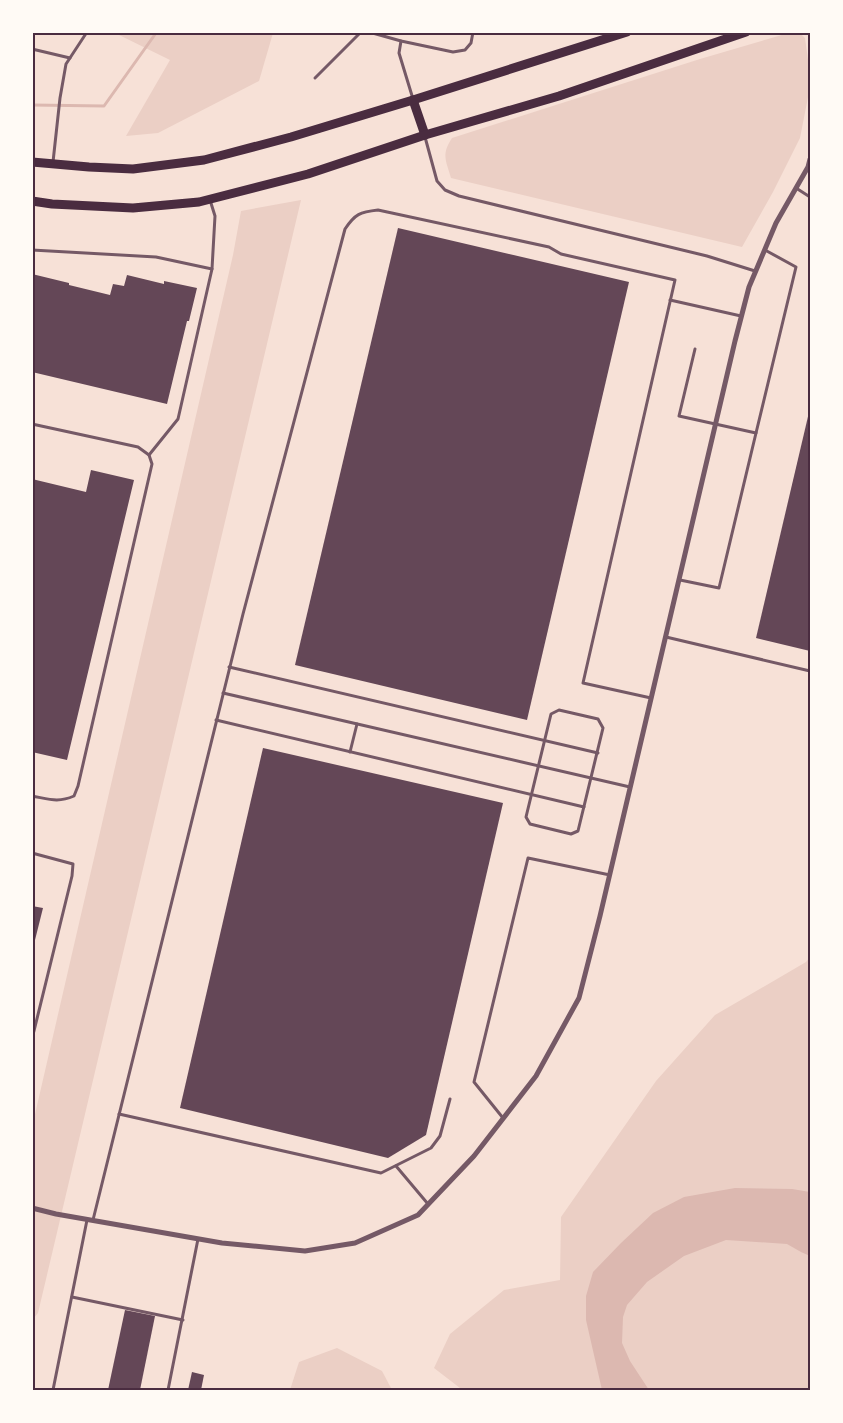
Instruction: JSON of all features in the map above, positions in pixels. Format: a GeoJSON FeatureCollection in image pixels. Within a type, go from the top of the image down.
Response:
{"type":"FeatureCollection","features":[{"type":"Feature","properties":{"kind":"main road"},"geometry":{"type":"LineString","coordinates":[[32,162],[134,169],[204,160],[291,137],[627,32]]}},
{"type":"Feature","properties":{"kind":"main road"},"geometry":{"type":"LineString","coordinates":[[32,201],[52,204],[133,208],[210,200],[308,174],[425,135],[559,96],[746,32]]}},
{"type":"Feature","properties":{"kind":"main road"},"geometry":{"type":"LineString","coordinates":[[413,100],[425,135]]}},
{"type":"Feature","properties":{"kind":"street"},"geometry":{"type":"LineString","coordinates":[[32,1208],[222,1242],[305,1251],[356,1242],[418,1215],[474,1156],[536,1076],[579,998],[610,875],[715,424],[749,287],[776,223],[808,167],[810,159]]}},
{"type":"Feature","properties":{"kind":"lane"},"geometry":{"type":"LineString","coordinates":[[53,164],[60,98],[66,64],[87,32]]}},
{"type":"Feature","properties":{"kind":"lane"},"geometry":{"type":"LineString","coordinates":[[315,78],[361,32]]}},
{"type":"Feature","properties":{"kind":"lane"},"geometry":{"type":"LineString","coordinates":[[369,32],[453,52],[465,50],[470,43],[473,32]]}},
{"type":"Feature","properties":{"kind":"lane"},"geometry":{"type":"LineString","coordinates":[[401,41],[399,53],[413,100]]}},
{"type":"Feature","properties":{"kind":"lane"},"geometry":{"type":"LineString","coordinates":[[32,49],[70,58]]}},
{"type":"Feature","properties":{"kind":"lane"},"geometry":{"type":"LineString","coordinates":[[425,135],[437,181],[445,190],[459,196],[707,256],[755,271]]}},
{"type":"Feature","properties":{"kind":"lane"},"geometry":{"type":"LineString","coordinates":[[796,188],[810,197]]}},
{"type":"Feature","properties":{"kind":"lane"},"geometry":{"type":"LineString","coordinates":[[150,455],[178,419],[212,269],[214,216],[210,200]]}},
{"type":"Feature","properties":{"kind":"lane"},"geometry":{"type":"LineString","coordinates":[[94,1220],[216,720],[345,230],[353,217],[365,212],[378,210],[549,247],[561,254],[675,280],[583,683],[651,698]]}},
{"type":"Feature","properties":{"kind":"lane"},"geometry":{"type":"LineString","coordinates":[[32,250],[156,257],[212,269]]}},
{"type":"Feature","properties":{"kind":"lane"},"geometry":{"type":"LineString","coordinates":[[679,580],[719,588],[796,267],[765,250]]}},
{"type":"Feature","properties":{"kind":"lane"},"geometry":{"type":"LineString","coordinates":[[670,300],[741,316]]}},
{"type":"Feature","properties":{"kind":"lane"},"geometry":{"type":"LineString","coordinates":[[694,349],[679,416],[756,433]]}},
{"type":"Feature","properties":{"kind":"lane"},"geometry":{"type":"LineString","coordinates":[[32,424],[138,448],[150,455],[152,464],[78,786],[74,796],[63,800],[32,796]]}},
{"type":"Feature","properties":{"kind":"lane"},"geometry":{"type":"LineString","coordinates":[[666,638],[810,671]]}},
{"type":"Feature","properties":{"kind":"lane"},"geometry":{"type":"LineString","coordinates":[[230,667],[598,753]]}},
{"type":"Feature","properties":{"kind":"lane"},"geometry":{"type":"LineString","coordinates":[[223,693],[630,788]]}},
{"type":"Feature","properties":{"kind":"lane"},"geometry":{"type":"LineString","coordinates":[[559,710],[598,720],[603,728],[578,831],[571,834],[530,824],[526,817],[545,741],[551,714],[559,710]]}},
{"type":"Feature","properties":{"kind":"lane"},"geometry":{"type":"LineString","coordinates":[[216,720],[584,807]]}},
{"type":"Feature","properties":{"kind":"lane"},"geometry":{"type":"LineString","coordinates":[[350,752],[358,724]]}},
{"type":"Feature","properties":{"kind":"lane"},"geometry":{"type":"LineString","coordinates":[[32,853],[73,864],[72,876],[32,1039]]}},
{"type":"Feature","properties":{"kind":"lane"},"geometry":{"type":"LineString","coordinates":[[503,1118],[474,1082],[528,858],[610,875]]}},
{"type":"Feature","properties":{"kind":"lane"},"geometry":{"type":"LineString","coordinates":[[120,1114],[381,1173],[431,1148],[440,1136],[450,1099]]}},
{"type":"Feature","properties":{"kind":"lane"},"geometry":{"type":"LineString","coordinates":[[396,1166],[428,1204]]}},
{"type":"Feature","properties":{"kind":"lane"},"geometry":{"type":"LineString","coordinates":[[53,1390],[87,1219]]}},
{"type":"Feature","properties":{"kind":"lane"},"geometry":{"type":"LineString","coordinates":[[168,1390],[198,1238]]}},
{"type":"Feature","properties":{"kind":"lane"},"geometry":{"type":"LineString","coordinates":[[72,1297],[183,1320]]}},
{"type":"Feature","properties":{"kind":"shaded area"},"geometry":{"type":"Polygon","coordinates":[[[792,32],[800,33],[805,38],[810,74],[810,87],[800,138],[773,192],[742,247],[451,178],[446,162],[446,153],[452,138],[700,59],[792,32]]]}},
{"type":"Feature","properties":{"kind":"shaded area"},"geometry":{"type":"Polygon","coordinates":[[[115,33],[273,33],[259,81],[158,133],[126,136],[170,60],[115,33]]]}},
{"type":"Feature","properties":{"kind":"shaded area"},"geometry":{"type":"Polygon","coordinates":[[[301,200],[38,1313],[33,1319],[33,1123],[233,255],[241,211],[301,200]]]}},
{"type":"Feature","properties":{"kind":"shaded area"},"geometry":{"type":"Polygon","coordinates":[[[810,957],[810,1390],[446,1390],[460,1388],[434,1368],[450,1334],[504,1290],[560,1280],[561,1217],[656,1081],[715,1015],[806,962],[810,957]]]}},
{"type":"Feature","properties":{"kind":"shaded area"},"geometry":{"type":"Polygon","coordinates":[[[735,1188],[792,1189],[810,1192],[810,1256],[787,1244],[726,1240],[684,1256],[647,1282],[627,1305],[623,1317],[622,1343],[630,1361],[649,1390],[602,1390],[586,1320],[586,1296],[593,1272],[653,1213],[684,1197],[735,1188]]]}},
{"type":"Feature","properties":{"kind":"shaded area"},"geometry":{"type":"Polygon","coordinates":[[[337,1348],[382,1371],[392,1390],[290,1390],[299,1362],[337,1348]]]}},
{"type":"Feature","properties":{"kind":"building"},"geometry":{"type":"Polygon","coordinates":[[[398,228],[629,282],[527,720],[295,665],[398,228]]]}},
{"type":"Feature","properties":{"kind":"building"},"geometry":{"type":"Polygon","coordinates":[[[32,274],[110,295],[113,284],[124,286],[127,275],[164,284],[164,281],[197,288],[167,404],[32,372],[32,274]]]}},
{"type":"Feature","properties":{"kind":"building"},"geometry":{"type":"Polygon","coordinates":[[[810,408],[810,651],[756,638],[810,408]]]}},
{"type":"Feature","properties":{"kind":"building"},"geometry":{"type":"Polygon","coordinates":[[[91,470],[134,480],[67,760],[32,752],[32,479],[86,492],[91,470]]]}},
{"type":"Feature","properties":{"kind":"building"},"geometry":{"type":"Polygon","coordinates":[[[263,748],[503,803],[426,1135],[388,1158],[180,1108],[263,748]]]}},
{"type":"Feature","properties":{"kind":"building"},"geometry":{"type":"Polygon","coordinates":[[[32,906],[43,908],[33,948],[32,948],[32,906]]]}},
{"type":"Feature","properties":{"kind":"building"},"geometry":{"type":"Polygon","coordinates":[[[125,1310],[155,1316],[140,1390],[108,1390],[125,1310]]]}},
{"type":"Feature","properties":{"kind":"building"},"geometry":{"type":"Polygon","coordinates":[[[192,1372],[204,1375],[201,1390],[188,1390],[192,1372]]]}},
{"type":"Feature","properties":{"kind":"waterway"},"geometry":{"type":"LineString","coordinates":[[32,105],[104,106],[156,33]]}}]}
